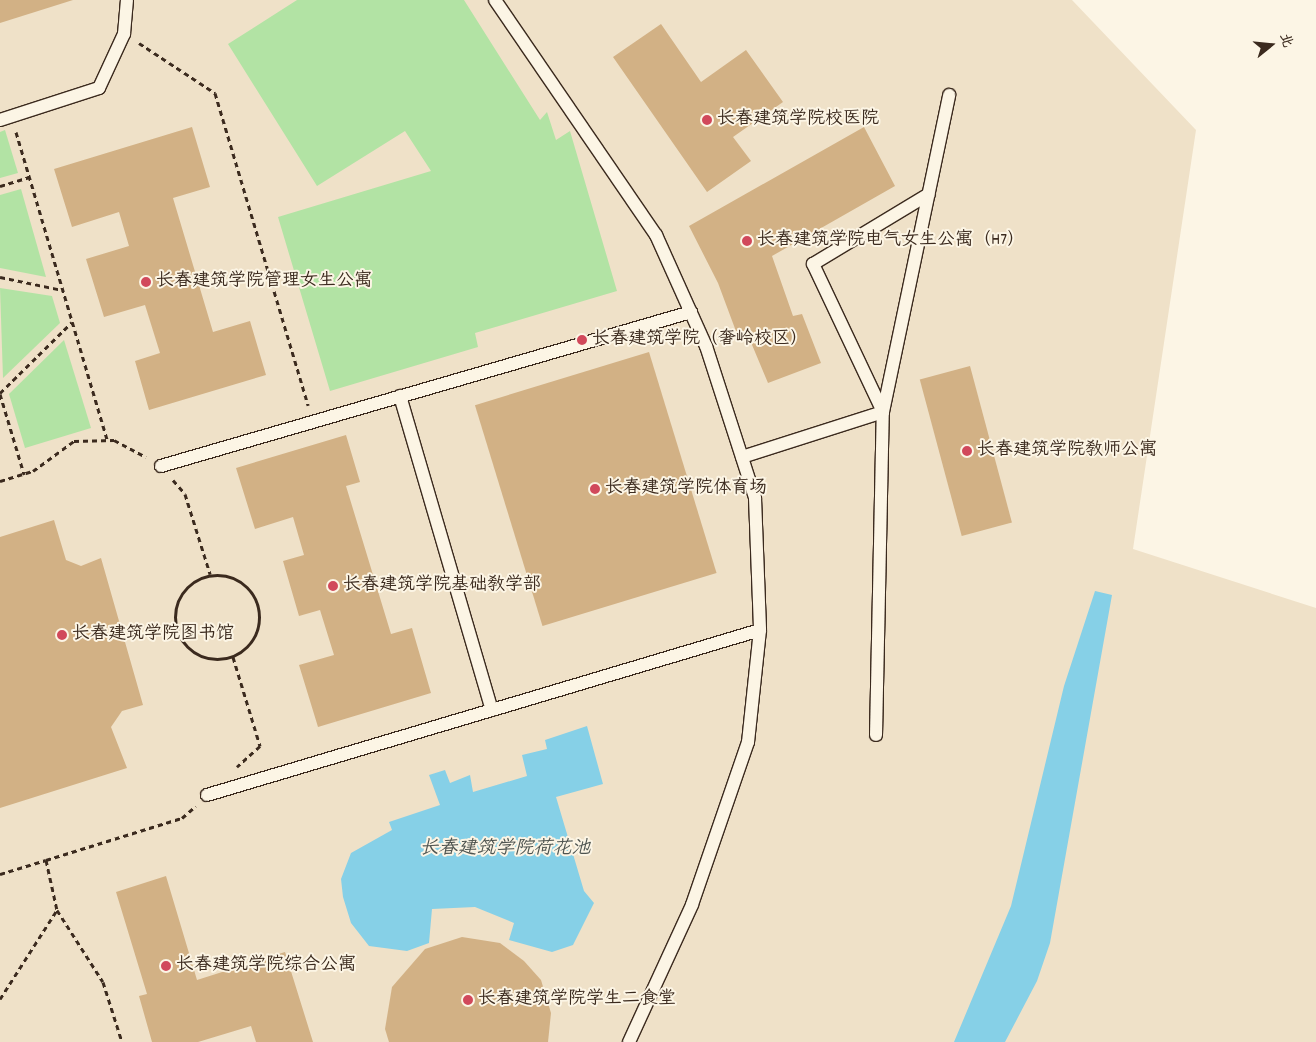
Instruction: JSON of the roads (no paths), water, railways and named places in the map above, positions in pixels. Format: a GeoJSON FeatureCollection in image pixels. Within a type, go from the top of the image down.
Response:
{"type":"FeatureCollection","features":[{"type":"Feature","properties":{"kind":"lane"},"geometry":{"type":"LineString","coordinates":[[6,118],[98,88],[124,34],[127,0]]}},
{"type":"Feature","properties":{"kind":"lane"},"geometry":{"type":"LineString","coordinates":[[495,0],[656,235],[706,346],[755,498],[760,630],[748,742],[692,905],[629,1042]]}},
{"type":"Feature","properties":{"kind":"lane"},"geometry":{"type":"LineString","coordinates":[[876,734],[883,412],[949,95]]}},
{"type":"Feature","properties":{"kind":"lane"},"geometry":{"type":"LineString","coordinates":[[883,412],[813,264],[929,194]]}},
{"type":"Feature","properties":{"kind":"lane"},"geometry":{"type":"LineString","coordinates":[[161,466],[691,312]]}},
{"type":"Feature","properties":{"kind":"lane"},"geometry":{"type":"LineString","coordinates":[[400,396],[492,710]]}},
{"type":"Feature","properties":{"kind":"lane"},"geometry":{"type":"LineString","coordinates":[[742,457],[883,412]]}},
{"type":"Feature","properties":{"kind":"lane"},"geometry":{"type":"LineString","coordinates":[[208,795],[760,630]]}},
{"type":"Feature","properties":{"kind":"water"},"geometry":{"type":"Polygon","coordinates":[[[1095,591],[1112,595],[1050,943],[1037,981],[1005,1042],[954,1042],[1011,906],[1064,686],[1095,591]]]}},
{"type":"Feature","properties":{"kind":"water","name":"长春建筑学院荷花池"},"geometry":{"type":"Polygon","coordinates":[[[587,726],[603,784],[556,797],[584,891],[594,903],[573,945],[552,952],[509,940],[514,923],[475,907],[432,909],[429,943],[407,951],[369,946],[351,923],[343,897],[341,879],[351,853],[392,830],[389,822],[440,805],[429,775],[445,770],[450,783],[470,775],[473,792],[527,776],[522,755],[547,749],[545,740],[587,726]]]}},
{"type":"Feature","properties":{"kind":"place","name":"长春建筑学院校医院"},"geometry":{"type":"Point","coordinates":[707,120]}},
{"type":"Feature","properties":{"kind":"place","name":"长春建筑学院电气女生公寓（H7）"},"geometry":{"type":"Point","coordinates":[747,241]}},
{"type":"Feature","properties":{"kind":"place","name":"长春建筑学院管理女生公寓"},"geometry":{"type":"Point","coordinates":[146,282]}},
{"type":"Feature","properties":{"kind":"place","name":"长春建筑学院（奢岭校区）"},"geometry":{"type":"Point","coordinates":[582,340]}},
{"type":"Feature","properties":{"kind":"place","name":"长春建筑学院教师公寓"},"geometry":{"type":"Point","coordinates":[967,451]}},
{"type":"Feature","properties":{"kind":"place","name":"长春建筑学院体育场"},"geometry":{"type":"Point","coordinates":[595,489]}},
{"type":"Feature","properties":{"kind":"place","name":"长春建筑学院基础教学部"},"geometry":{"type":"Point","coordinates":[333,586]}},
{"type":"Feature","properties":{"kind":"place","name":"长春建筑学院图书馆"},"geometry":{"type":"Point","coordinates":[62,635]}},
{"type":"Feature","properties":{"kind":"place","name":"长春建筑学院综合公寓"},"geometry":{"type":"Point","coordinates":[166,966]}},
{"type":"Feature","properties":{"kind":"place","name":"长春建筑学院学生二食堂"},"geometry":{"type":"Point","coordinates":[468,1000]}}]}
